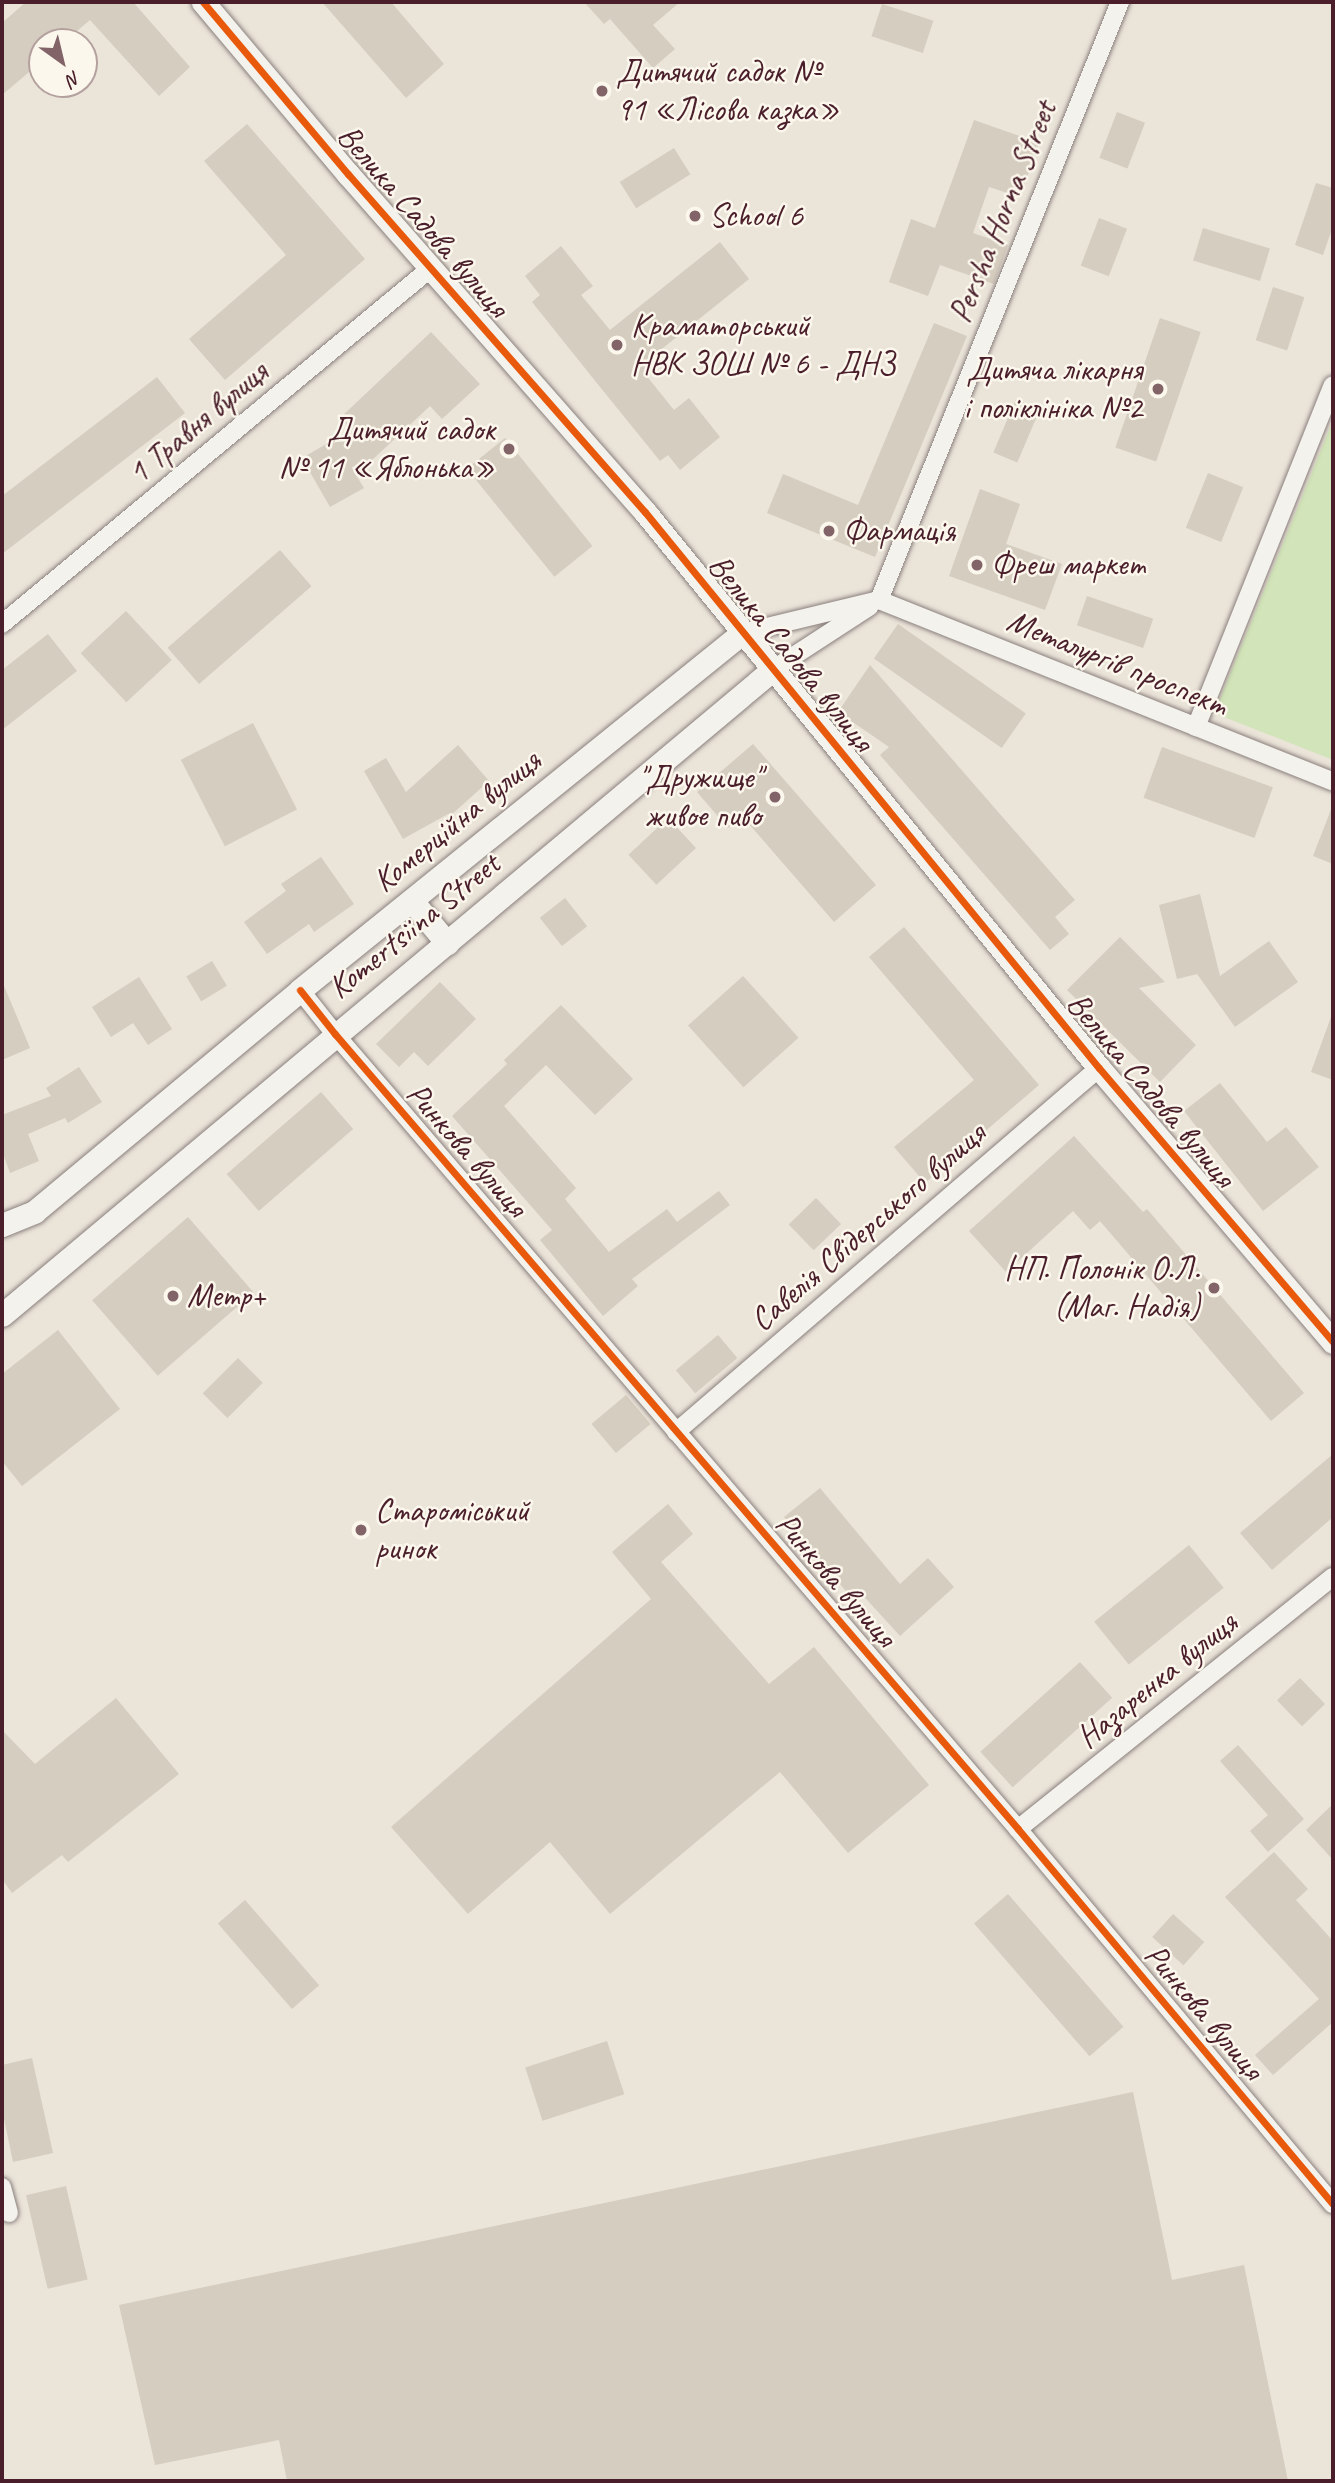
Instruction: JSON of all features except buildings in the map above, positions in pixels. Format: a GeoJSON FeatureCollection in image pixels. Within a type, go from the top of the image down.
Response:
{"type":"FeatureCollection","features":[{"type":"Feature","properties":{"kind":"street","name":"Велика Садова вулиця"},"geometry":{"type":"LineString","coordinates":[[203,2],[645,512],[1099,1068],[1333,1342]]}},
{"type":"Feature","properties":{"kind":"street","name":"Persha Horna Street"},"geometry":{"type":"LineString","coordinates":[[879,600],[1120,2]]}},
{"type":"Feature","properties":{"kind":"street","name":"1 Травня вулиця"},"geometry":{"type":"LineString","coordinates":[[2,624],[431,268]]}},
{"type":"Feature","properties":{"kind":"street"},"geometry":{"type":"LineString","coordinates":[[1196,727],[1333,385]]}},
{"type":"Feature","properties":{"kind":"street","name":"Комерційна вулиця"},"geometry":{"type":"LineString","coordinates":[[2,1225],[34,1212],[300,990],[742,634],[879,600]]}},
{"type":"Feature","properties":{"kind":"street"},"geometry":{"type":"LineString","coordinates":[[772,670],[879,600]]}},
{"type":"Feature","properties":{"kind":"street","name":"Металургів проспект"},"geometry":{"type":"LineString","coordinates":[[879,600],[1333,782]]}},
{"type":"Feature","properties":{"kind":"street","name":"Komertsiina Street"},"geometry":{"type":"LineString","coordinates":[[2,1315],[772,670]]}},
{"type":"Feature","properties":{"kind":"street"},"geometry":{"type":"LineString","coordinates":[[412,901],[447,943]]}},
{"type":"Feature","properties":{"kind":"street","name":"Ринкова вулиця"},"geometry":{"type":"LineString","coordinates":[[300,990],[1018,1829],[1333,2204]]}},
{"type":"Feature","properties":{"kind":"street","name":"Савелія Свідерського вулиця"},"geometry":{"type":"LineString","coordinates":[[676,1432],[1099,1068]]}},
{"type":"Feature","properties":{"kind":"street","name":"Назаренка вулиця"},"geometry":{"type":"LineString","coordinates":[[1018,1829],[1333,1577]]}},
{"type":"Feature","properties":{"kind":"street"},"geometry":{"type":"LineString","coordinates":[[2,2187],[9,2213]]}},
{"type":"Feature","properties":{"kind":"green space"},"geometry":{"type":"Polygon","coordinates":[[[1333,420],[1333,760],[1214,713],[1333,420]]]}},
{"type":"Feature","properties":{"kind":"cycle path"},"geometry":{"type":"LineString","coordinates":[[203,2],[348,174],[645,512],[1099,1068],[1333,1342]]}},
{"type":"Feature","properties":{"kind":"cycle path"},"geometry":{"type":"LineString","coordinates":[[300,990],[1018,1829],[1333,2204]]}},
{"type":"Feature","properties":{"kind":"place","name":"Дитячий садок № 91 «Лісова казка»"},"geometry":{"type":"Point","coordinates":[602,91]}},
{"type":"Feature","properties":{"kind":"place","name":"School 6"},"geometry":{"type":"Point","coordinates":[695,216]}},
{"type":"Feature","properties":{"kind":"place","name":"Краматорський НВК ЗОШ № 6 - ДНЗ"},"geometry":{"type":"Point","coordinates":[617,345]}},
{"type":"Feature","properties":{"kind":"place","name":"Дитяча лікарня і поліклініка №2"},"geometry":{"type":"Point","coordinates":[1158,389]}},
{"type":"Feature","properties":{"kind":"place","name":"Дитячий садок № 11 «Яблонька»"},"geometry":{"type":"Point","coordinates":[509,449]}},
{"type":"Feature","properties":{"kind":"place","name":"Фармація"},"geometry":{"type":"Point","coordinates":[829,531]}},
{"type":"Feature","properties":{"kind":"place","name":"Фреш маркет"},"geometry":{"type":"Point","coordinates":[977,565]}},
{"type":"Feature","properties":{"kind":"place","name":"\"Дружище\" живое пиво"},"geometry":{"type":"Point","coordinates":[775,797]}},
{"type":"Feature","properties":{"kind":"place","name":"НП. Полонік О.Л. (Маг. Надія)"},"geometry":{"type":"Point","coordinates":[1214,1288]}},
{"type":"Feature","properties":{"kind":"place","name":"Метр+"},"geometry":{"type":"Point","coordinates":[173,1296]}},
{"type":"Feature","properties":{"kind":"place","name":"Староміський ринок"},"geometry":{"type":"Point","coordinates":[361,1530]}}]}
